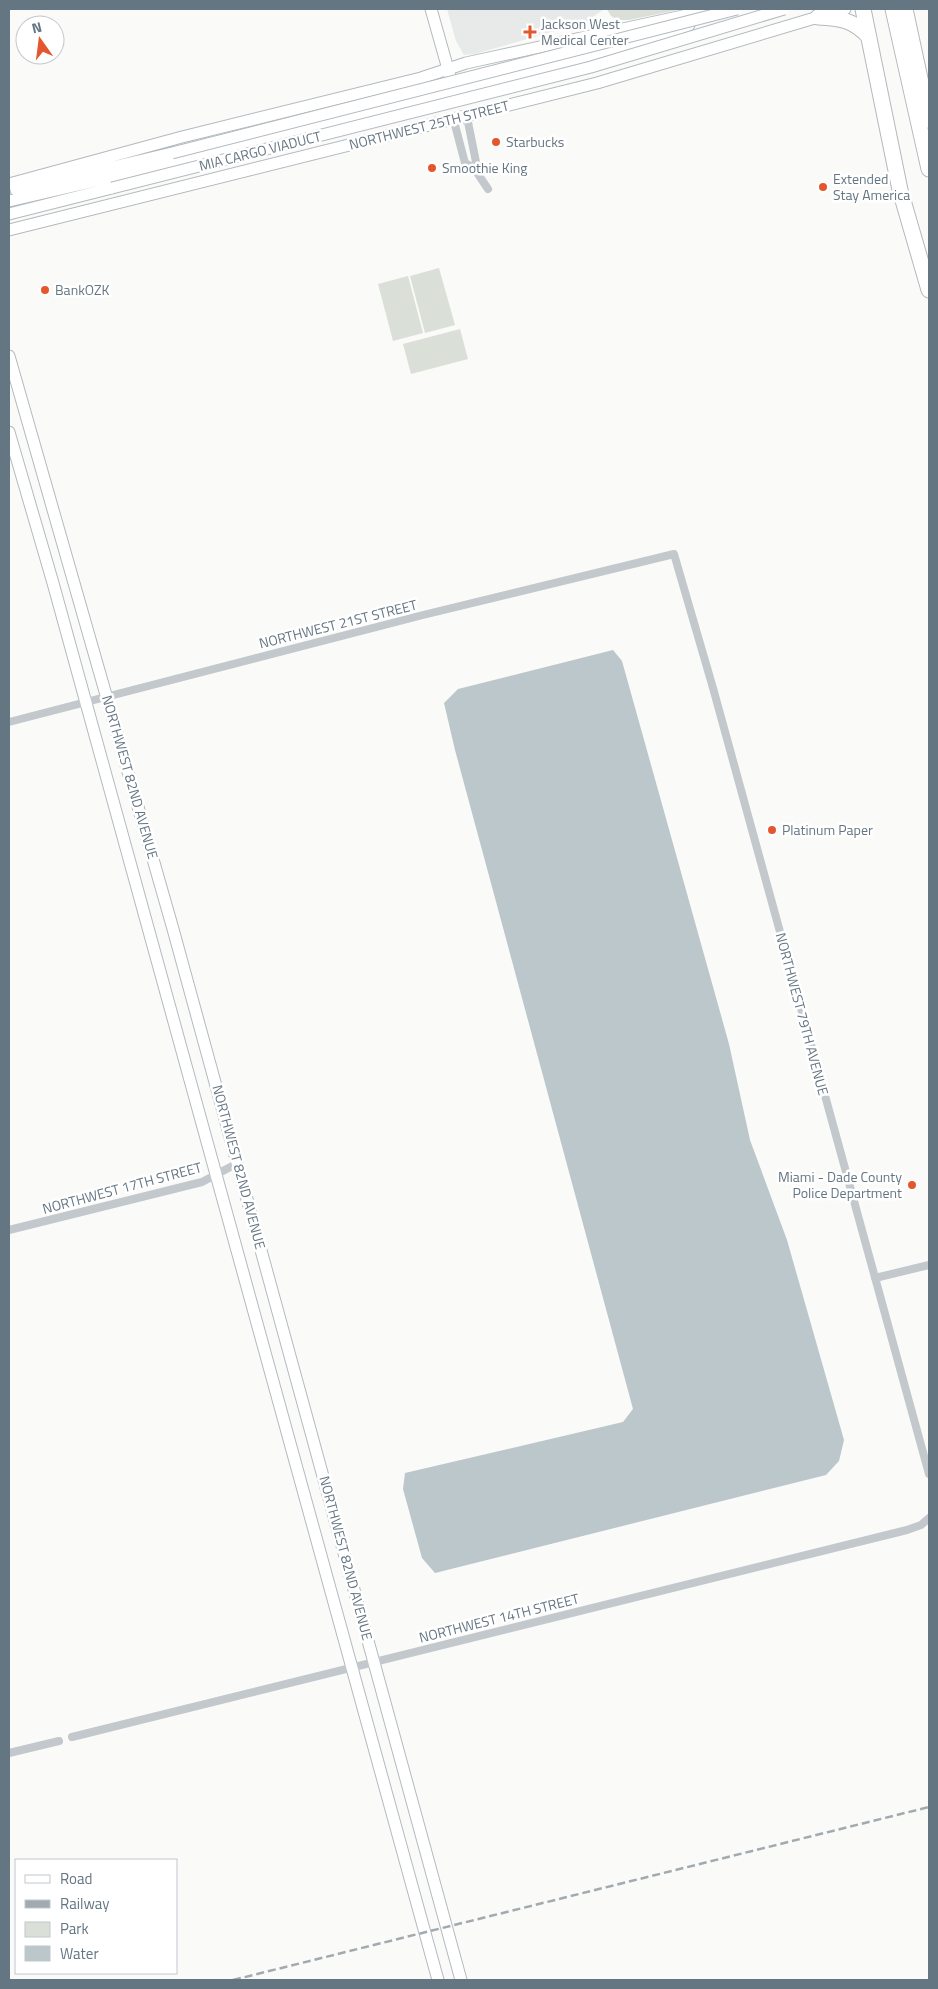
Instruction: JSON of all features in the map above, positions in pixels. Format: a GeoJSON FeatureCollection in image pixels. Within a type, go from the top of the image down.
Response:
{"type":"FeatureCollection","features":[{"type":"Feature","properties":{"kind":"highway"},"geometry":{"type":"LineString","coordinates":[[863,9],[900,190],[929,290]]}},
{"type":"Feature","properties":{"kind":"highway"},"geometry":{"type":"LineString","coordinates":[[897,9],[929,121]]}},
{"type":"Feature","properties":{"kind":"highway"},"geometry":{"type":"LineString","coordinates":[[897,9],[929,169]]}},
{"type":"Feature","properties":{"kind":"highway"},"geometry":{"type":"LineString","coordinates":[[914,9],[929,78]]}},
{"type":"Feature","properties":{"kind":"highway"},"geometry":{"type":"LineString","coordinates":[[818,17],[848,20],[856,24],[869,37]]}},
{"type":"Feature","properties":{"kind":"main road"},"geometry":{"type":"LineString","coordinates":[[431,9],[460,117]]}},
{"type":"Feature","properties":{"kind":"main road"},"geometry":{"type":"LineString","coordinates":[[9,184],[466,63],[714,9]]}},
{"type":"Feature","properties":{"kind":"main road"},"geometry":{"type":"LineString","coordinates":[[9,201],[101,178],[112,178],[186,160],[641,43],[680,29],[714,9]]}},
{"type":"Feature","properties":{"kind":"main road","name":"MIA CARGO VIADUCT"},"geometry":{"type":"LineString","coordinates":[[9,192],[172,153],[737,9]]}},
{"type":"Feature","properties":{"kind":"main road","name":"MIA CARGO VIADUCT"},"geometry":{"type":"LineString","coordinates":[[9,214],[591,67],[784,9]]}},
{"type":"Feature","properties":{"kind":"main road","name":"NORTHWEST 25TH STREET"},"geometry":{"type":"LineString","coordinates":[[9,230],[615,78],[845,9]]}},
{"type":"Feature","properties":{"kind":"main road"},"geometry":{"type":"LineString","coordinates":[[101,178],[122,165]]}},
{"type":"Feature","properties":{"kind":"main road","name":"NORTHWEST 82ND AVENUE"},"geometry":{"type":"LineString","coordinates":[[9,356],[108,696],[238,1163],[461,1980]]}},
{"type":"Feature","properties":{"kind":"main road","name":"NORTHWEST 82ND AVENUE"},"geometry":{"type":"LineString","coordinates":[[9,432],[86,702],[438,1980]]}},
{"type":"Feature","properties":{"kind":"main road"},"geometry":{"type":"LineString","coordinates":[[16,459],[37,453]]}},
{"type":"Feature","properties":{"kind":"street"},"geometry":{"type":"LineString","coordinates":[[474,168],[476,162],[468,122],[460,117],[455,126],[465,163],[474,168],[488,189]]}},
{"type":"Feature","properties":{"kind":"street","name":"NORTHWEST 21ST STREET"},"geometry":{"type":"LineString","coordinates":[[9,722],[674,554]]}},
{"type":"Feature","properties":{"kind":"street","name":"NORTHWEST 79TH AVENUE"},"geometry":{"type":"LineString","coordinates":[[674,554],[715,696],[929,1474]]}},
{"type":"Feature","properties":{"kind":"street","name":"NORTHWEST 17TH STREET"},"geometry":{"type":"LineString","coordinates":[[9,1230],[202,1182],[238,1163]]}},
{"type":"Feature","properties":{"kind":"street"},"geometry":{"type":"LineString","coordinates":[[875,1278],[929,1265]]}},
{"type":"Feature","properties":{"kind":"street","name":"NORTHWEST 14TH STREET"},"geometry":{"type":"LineString","coordinates":[[72,1737],[908,1530],[921,1525],[929,1518]]}},
{"type":"Feature","properties":{"kind":"street"},"geometry":{"type":"LineString","coordinates":[[9,1753],[59,1741]]}},
{"type":"Feature","properties":{"kind":"shaded area"},"geometry":{"type":"Polygon","coordinates":[[[447,9],[604,9],[586,22],[475,54],[464,55],[456,41],[447,9]]]}},
{"type":"Feature","properties":{"kind":"green space"},"geometry":{"type":"Polygon","coordinates":[[[607,9],[683,9],[629,20],[618,20],[611,16],[607,9]]]}},
{"type":"Feature","properties":{"kind":"green space"},"geometry":{"type":"Polygon","coordinates":[[[439,268],[455,325],[425,333],[410,276],[439,268]]]}},
{"type":"Feature","properties":{"kind":"green space"},"geometry":{"type":"Polygon","coordinates":[[[408,276],[423,333],[393,341],[378,284],[408,276]]]}},
{"type":"Feature","properties":{"kind":"green space"},"geometry":{"type":"Polygon","coordinates":[[[460,329],[468,359],[411,374],[403,344],[460,329]]]}},
{"type":"Feature","properties":{"kind":"water"},"geometry":{"type":"Polygon","coordinates":[[[613,650],[622,661],[729,1044],[750,1140],[787,1240],[844,1440],[839,1461],[826,1475],[435,1573],[422,1558],[403,1489],[405,1473],[623,1422],[633,1409],[455,750],[444,703],[458,689],[613,650]]]}},
{"type":"Feature","properties":{"kind":"railway"},"geometry":{"type":"LineString","coordinates":[[233,1980],[929,1807]]}},
{"type":"Feature","properties":{"kind":"place","name":"Jackson West Medical Center"},"geometry":{"type":"Point","coordinates":[530,32]}},
{"type":"Feature","properties":{"kind":"place","name":"Starbucks"},"geometry":{"type":"Point","coordinates":[496,142]}},
{"type":"Feature","properties":{"kind":"place","name":"Smoothie King"},"geometry":{"type":"Point","coordinates":[432,168]}},
{"type":"Feature","properties":{"kind":"place","name":"Extended Stay America"},"geometry":{"type":"Point","coordinates":[823,187]}},
{"type":"Feature","properties":{"kind":"place","name":"BankOZK"},"geometry":{"type":"Point","coordinates":[45,290]}},
{"type":"Feature","properties":{"kind":"place","name":"Platinum Paper"},"geometry":{"type":"Point","coordinates":[772,830]}},
{"type":"Feature","properties":{"kind":"place","name":"Miami - Dade County Police Department"},"geometry":{"type":"Point","coordinates":[912,1185]}}]}
